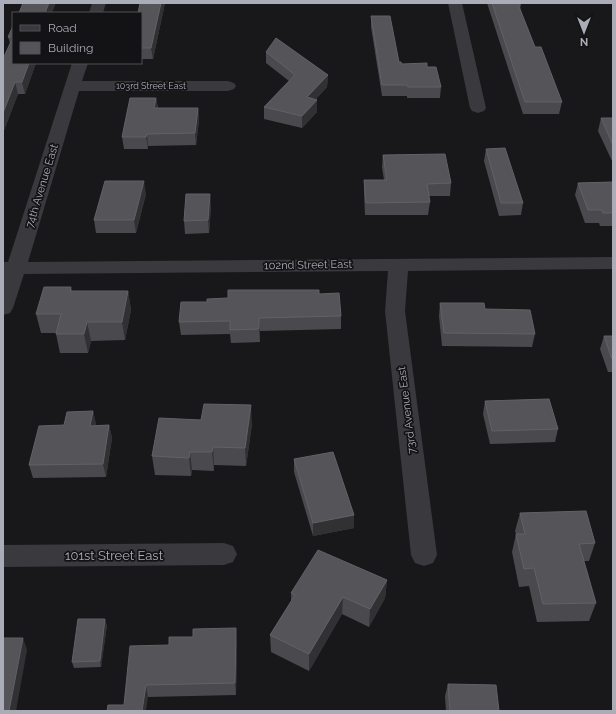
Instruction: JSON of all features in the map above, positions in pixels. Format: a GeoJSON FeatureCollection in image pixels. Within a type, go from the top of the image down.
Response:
{"type":"FeatureCollection","features":[{"type":"Feature","properties":{"kind":"street"},"geometry":{"type":"LineString","coordinates":[[455,3],[478,108]]}},
{"type":"Feature","properties":{"kind":"street","name":"74th Avenue East"},"geometry":{"type":"LineString","coordinates":[[3,308],[10,268],[80,64]]}},
{"type":"Feature","properties":{"kind":"street","name":"103rd Street East"},"geometry":{"type":"LineString","coordinates":[[73,86],[228,86]]}},
{"type":"Feature","properties":{"kind":"street","name":"102nd Street East"},"geometry":{"type":"LineString","coordinates":[[10,268],[613,263]]}},
{"type":"Feature","properties":{"kind":"street","name":"73rd Avenue East"},"geometry":{"type":"LineString","coordinates":[[398,265],[395,311],[424,555]]}},
{"type":"Feature","properties":{"kind":"street","name":"101st Street East"},"geometry":{"type":"LineString","coordinates":[[3,556],[224,554]]}},
{"type":"Feature","properties":{"kind":"building"},"geometry":{"type":"Polygon","coordinates":[[[23,3],[49,3],[45,12],[19,12],[23,3]]]}},
{"type":"Feature","properties":{"kind":"building"},"geometry":{"type":"Polygon","coordinates":[[[140,3],[161,3],[151,48],[142,48],[142,12],[138,12],[140,3]]]}},
{"type":"Feature","properties":{"kind":"building"},"geometry":{"type":"Polygon","coordinates":[[[492,3],[521,3],[518,4],[535,47],[541,47],[562,102],[525,102],[492,3]]]}},
{"type":"Feature","properties":{"kind":"building"},"geometry":{"type":"Polygon","coordinates":[[[371,16],[390,16],[399,62],[402,64],[427,63],[427,67],[436,67],[441,87],[382,85],[371,16]]]}},
{"type":"Feature","properties":{"kind":"building"},"geometry":{"type":"Polygon","coordinates":[[[12,28],[12,37],[8,37],[12,28]]]}},
{"type":"Feature","properties":{"kind":"building"},"geometry":{"type":"Polygon","coordinates":[[[276,38],[328,75],[307,97],[317,100],[302,116],[264,107],[295,75],[266,52],[276,38]]]}},
{"type":"Feature","properties":{"kind":"building"},"geometry":{"type":"Polygon","coordinates":[[[12,39],[12,64],[29,64],[22,82],[15,82],[3,113],[3,59],[12,39]]]}},
{"type":"Feature","properties":{"kind":"building"},"geometry":{"type":"Polygon","coordinates":[[[130,98],[156,98],[154,108],[198,108],[195,133],[147,134],[146,137],[122,137],[130,98]]]}},
{"type":"Feature","properties":{"kind":"building"},"geometry":{"type":"Polygon","coordinates":[[[601,118],[613,118],[613,145],[601,118]]]}},
{"type":"Feature","properties":{"kind":"building"},"geometry":{"type":"Polygon","coordinates":[[[505,148],[523,203],[501,203],[486,149],[505,148]]]}},
{"type":"Feature","properties":{"kind":"building"},"geometry":{"type":"Polygon","coordinates":[[[445,154],[451,183],[427,184],[430,202],[366,203],[364,180],[387,180],[383,155],[445,154]]]}},
{"type":"Feature","properties":{"kind":"building"},"geometry":{"type":"Polygon","coordinates":[[[105,181],[144,181],[134,220],[94,220],[105,181]]]}},
{"type":"Feature","properties":{"kind":"building"},"geometry":{"type":"Polygon","coordinates":[[[613,182],[613,213],[603,213],[602,210],[588,210],[578,183],[613,182]]]}},
{"type":"Feature","properties":{"kind":"building"},"geometry":{"type":"Polygon","coordinates":[[[186,194],[210,194],[208,220],[184,221],[186,194]]]}},
{"type":"Feature","properties":{"kind":"building"},"geometry":{"type":"Polygon","coordinates":[[[44,287],[71,287],[70,291],[128,291],[122,322],[87,322],[84,334],[56,334],[61,314],[36,314],[44,287]]]}},
{"type":"Feature","properties":{"kind":"building"},"geometry":{"type":"Polygon","coordinates":[[[228,290],[319,290],[319,294],[339,293],[341,316],[259,318],[259,329],[230,330],[230,321],[179,322],[181,302],[207,302],[207,299],[228,298],[228,290]]]}},
{"type":"Feature","properties":{"kind":"building"},"geometry":{"type":"Polygon","coordinates":[[[440,303],[484,303],[485,309],[530,310],[535,334],[444,333],[440,303]]]}},
{"type":"Feature","properties":{"kind":"building"},"geometry":{"type":"Polygon","coordinates":[[[604,336],[613,336],[613,359],[612,359],[604,336]]]}},
{"type":"Feature","properties":{"kind":"building"},"geometry":{"type":"Polygon","coordinates":[[[549,399],[558,429],[492,431],[485,401],[549,399]]]}},
{"type":"Feature","properties":{"kind":"building"},"geometry":{"type":"Polygon","coordinates":[[[204,404],[251,405],[245,448],[213,447],[212,452],[190,452],[189,458],[152,456],[159,418],[201,420],[204,404]]]}},
{"type":"Feature","properties":{"kind":"building"},"geometry":{"type":"Polygon","coordinates":[[[93,411],[90,426],[109,425],[103,464],[29,465],[39,426],[64,425],[67,412],[93,411]]]}},
{"type":"Feature","properties":{"kind":"building"},"geometry":{"type":"Polygon","coordinates":[[[333,452],[354,515],[313,523],[294,459],[333,452]]]}},
{"type":"Feature","properties":{"kind":"building"},"geometry":{"type":"Polygon","coordinates":[[[586,511],[595,543],[579,544],[596,603],[543,604],[534,568],[524,569],[516,534],[525,534],[520,513],[586,511]]]}},
{"type":"Feature","properties":{"kind":"building"},"geometry":{"type":"Polygon","coordinates":[[[318,550],[387,580],[370,609],[343,597],[309,654],[270,635],[295,595],[291,593],[318,550]]]}},
{"type":"Feature","properties":{"kind":"building"},"geometry":{"type":"Polygon","coordinates":[[[78,619],[105,619],[100,661],[72,662],[78,619]]]}},
{"type":"Feature","properties":{"kind":"building"},"geometry":{"type":"Polygon","coordinates":[[[236,628],[235,683],[146,685],[142,711],[107,711],[108,705],[124,705],[130,646],[169,645],[169,637],[193,637],[193,629],[236,628]]]}},
{"type":"Feature","properties":{"kind":"building"},"geometry":{"type":"Polygon","coordinates":[[[3,638],[23,638],[9,711],[3,711],[3,638]]]}},
{"type":"Feature","properties":{"kind":"building"},"geometry":{"type":"Polygon","coordinates":[[[448,684],[496,685],[499,711],[450,711],[448,684]]]}}]}
